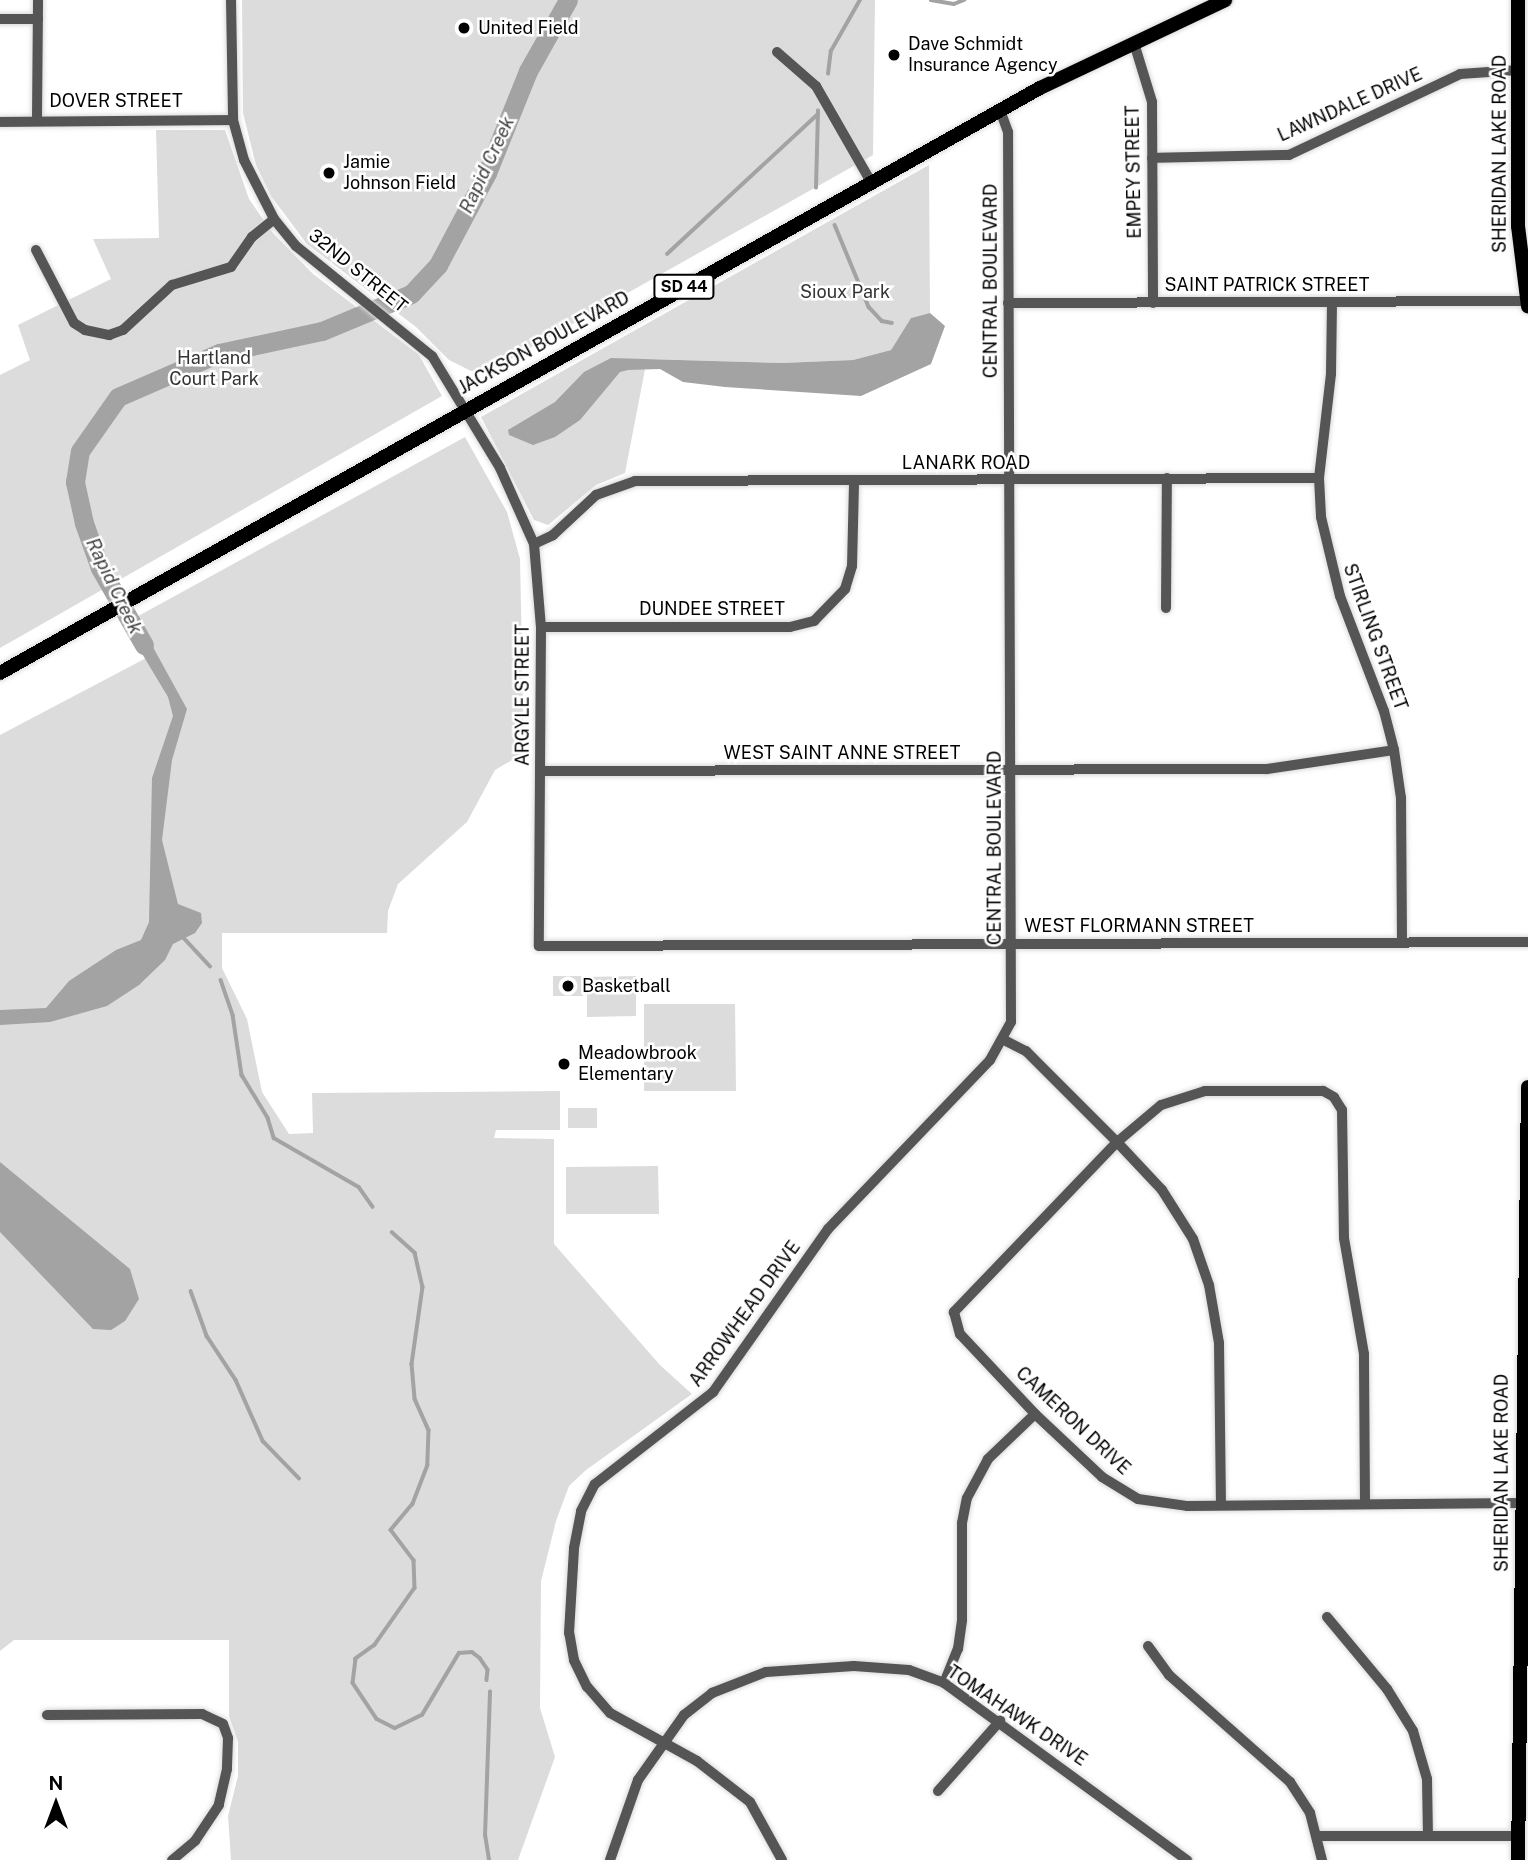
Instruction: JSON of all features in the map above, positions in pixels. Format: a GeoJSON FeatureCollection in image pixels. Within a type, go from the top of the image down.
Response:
{"type":"FeatureCollection","features":[{"type":"Feature","properties":{"kind":"main road","name":"JACKSON BOULEVARD"},"geometry":{"type":"LineString","coordinates":[[0,673],[1000,110],[1225,0]]}},
{"type":"Feature","properties":{"kind":"main road","name":"SHERIDAN LAKE ROAD"},"geometry":{"type":"LineString","coordinates":[[1518,0],[1527,304]]}},
{"type":"Feature","properties":{"kind":"main road","name":"SHERIDAN LAKE ROAD"},"geometry":{"type":"LineString","coordinates":[[1518,1860],[1524,1775],[1521,1503],[1528,1087]]}},
{"type":"Feature","properties":{"kind":"street"},"geometry":{"type":"LineString","coordinates":[[37,118],[38,0]]}},
{"type":"Feature","properties":{"kind":"street","name":"32ND STREET"},"geometry":{"type":"LineString","coordinates":[[232,0],[233,120],[244,160],[274,219],[296,246],[432,356],[513,492],[534,544]]}},
{"type":"Feature","properties":{"kind":"street"},"geometry":{"type":"LineString","coordinates":[[0,19],[38,19]]}},
{"type":"Feature","properties":{"kind":"street","name":"EMPEY STREET"},"geometry":{"type":"LineString","coordinates":[[1134,43],[1151,91],[1153,303]]}},
{"type":"Feature","properties":{"kind":"street"},"geometry":{"type":"LineString","coordinates":[[777,52],[816,86],[871,181]]}},
{"type":"Feature","properties":{"kind":"street","name":"LAWNDALE DRIVE"},"geometry":{"type":"LineString","coordinates":[[1152,158],[1289,155],[1460,74],[1518,70]]}},
{"type":"Feature","properties":{"kind":"street","name":"CENTRAL BOULEVARD"},"geometry":{"type":"LineString","coordinates":[[1000,110],[1008,127],[1013,769],[1013,1009],[1004,1040]]}},
{"type":"Feature","properties":{"kind":"street","name":"DOVER STREET"},"geometry":{"type":"LineString","coordinates":[[0,122],[37,118],[233,120]]}},
{"type":"Feature","properties":{"kind":"street"},"geometry":{"type":"LineString","coordinates":[[36,250],[74,323],[85,330],[109,335],[122,330],[172,285],[231,267],[252,237],[274,219]]}},
{"type":"Feature","properties":{"kind":"street","name":"STIRLING STREET"},"geometry":{"type":"LineString","coordinates":[[1332,302],[1331,374],[1319,478],[1321,517],[1332,570],[1394,750],[1401,798],[1402,942]]}},
{"type":"Feature","properties":{"kind":"street","name":"SAINT PATRICK STREET"},"geometry":{"type":"LineString","coordinates":[[1008,303],[1527,304]]}},
{"type":"Feature","properties":{"kind":"street"},"geometry":{"type":"LineString","coordinates":[[1166,608],[1167,478]]}},
{"type":"Feature","properties":{"kind":"street","name":"LANARK ROAD"},"geometry":{"type":"LineString","coordinates":[[534,544],[614,485],[635,481],[1319,478]]}},
{"type":"Feature","properties":{"kind":"street","name":"DUNDEE STREET"},"geometry":{"type":"LineString","coordinates":[[541,627],[790,627],[814,621],[845,589],[852,566],[854,481]]}},
{"type":"Feature","properties":{"kind":"street","name":"ARGYLE STREET"},"geometry":{"type":"LineString","coordinates":[[534,544],[541,627],[540,946]]}},
{"type":"Feature","properties":{"kind":"street","name":"WEST SAINT ANNE STREET"},"geometry":{"type":"LineString","coordinates":[[540,771],[1267,769],[1394,750]]}},
{"type":"Feature","properties":{"kind":"street","name":"WEST FLORMANN STREET"},"geometry":{"type":"LineString","coordinates":[[540,946],[1528,942]]}},
{"type":"Feature","properties":{"kind":"street"},"geometry":{"type":"LineString","coordinates":[[1004,1040],[1026,1051],[1117,1142],[1181,1217],[1209,1284],[1219,1343],[1221,1504]]}},
{"type":"Feature","properties":{"kind":"street","name":"ARROWHEAD DRIVE"},"geometry":{"type":"LineString","coordinates":[[782,1860],[750,1802],[723,1778],[610,1713],[587,1687],[574,1660],[569,1633],[571,1576],[577,1524],[588,1491],[713,1392],[828,1229],[979,1073],[1004,1040]]}},
{"type":"Feature","properties":{"kind":"street"},"geometry":{"type":"LineString","coordinates":[[1117,1142],[1161,1105],[1205,1091],[1323,1091],[1334,1097],[1342,1110],[1344,1238],[1364,1353],[1365,1503]]}},
{"type":"Feature","properties":{"kind":"street","name":"CAMERON DRIVE"},"geometry":{"type":"LineString","coordinates":[[1117,1142],[961,1300],[954,1312],[960,1334],[1035,1414],[1102,1477],[1138,1499],[1160,1504],[1521,1503]]}},
{"type":"Feature","properties":{"kind":"street"},"geometry":{"type":"LineString","coordinates":[[944,1683],[958,1649],[962,1620],[962,1523],[967,1498],[988,1459],[1035,1414]]}},
{"type":"Feature","properties":{"kind":"street"},"geometry":{"type":"LineString","coordinates":[[1326,1617],[1387,1689],[1413,1731],[1427,1779],[1428,1836]]}},
{"type":"Feature","properties":{"kind":"street"},"geometry":{"type":"LineString","coordinates":[[1148,1646],[1169,1675],[1290,1782],[1318,1836],[1322,1860]]}},
{"type":"Feature","properties":{"kind":"street","name":"TOMAHAWK DRIVE"},"geometry":{"type":"LineString","coordinates":[[610,1860],[638,1780],[662,1742],[684,1715],[712,1693],[766,1672],[854,1666],[909,1670],[944,1683],[1000,1721],[1187,1860]]}},
{"type":"Feature","properties":{"kind":"street"},"geometry":{"type":"LineString","coordinates":[[47,1715],[202,1714],[223,1724],[228,1738],[227,1769],[219,1805],[205,1829],[172,1860]]}},
{"type":"Feature","properties":{"kind":"street"},"geometry":{"type":"LineString","coordinates":[[938,1791],[1000,1721]]}},
{"type":"Feature","properties":{"kind":"street"},"geometry":{"type":"LineString","coordinates":[[1318,1836],[1519,1836]]}},
{"type":"Feature","properties":{"kind":"green space"},"geometry":{"type":"Polygon","coordinates":[[[242,0],[875,0],[873,155],[494,368],[471,371],[449,360],[416,327],[307,244],[271,196],[256,165],[243,113],[242,0]]]}},
{"type":"Feature","properties":{"kind":"green space","name":"Hartland Court Park"},"geometry":{"type":"Polygon","coordinates":[[[156,130],[225,130],[249,199],[272,232],[313,274],[419,355],[442,396],[0,648],[0,375],[30,360],[18,325],[111,279],[93,239],[159,238],[156,130]]]}},
{"type":"Feature","properties":{"kind":"green space","name":"Sioux Park"},"geometry":{"type":"Polygon","coordinates":[[[929,165],[930,313],[911,318],[891,350],[853,360],[782,363],[647,359],[625,473],[596,485],[548,525],[534,520],[481,417],[929,165]]]}},
{"type":"Feature","properties":{"kind":"green space"},"geometry":{"type":"Polygon","coordinates":[[[465,437],[507,512],[520,559],[524,753],[495,770],[467,822],[398,884],[388,911],[387,933],[222,933],[222,968],[247,1019],[262,1092],[289,1134],[313,1133],[312,1093],[560,1091],[560,1130],[496,1130],[494,1138],[554,1139],[554,1244],[660,1365],[692,1394],[586,1470],[569,1486],[556,1521],[541,1581],[540,1708],[555,1757],[518,1860],[231,1860],[228,1816],[238,1776],[238,1742],[229,1716],[229,1640],[14,1640],[0,1651],[0,735],[150,656],[131,620],[465,437]]]}},
{"type":"Feature","properties":{"kind":"green space","name":"Basketball"},"geometry":{"type":"Polygon","coordinates":[[[553,976],[583,976],[583,996],[553,996],[553,976]]]}},
{"type":"Feature","properties":{"kind":"green space"},"geometry":{"type":"Polygon","coordinates":[[[636,976],[636,1016],[587,1017],[587,977],[636,976]]]}},
{"type":"Feature","properties":{"kind":"green space"},"geometry":{"type":"Polygon","coordinates":[[[644,1004],[735,1004],[736,1091],[644,1091],[644,1004]]]}},
{"type":"Feature","properties":{"kind":"green space"},"geometry":{"type":"Polygon","coordinates":[[[568,1108],[597,1108],[597,1128],[568,1128],[568,1108]]]}},
{"type":"Feature","properties":{"kind":"green space"},"geometry":{"type":"Polygon","coordinates":[[[658,1166],[659,1214],[566,1214],[566,1167],[658,1166]]]}},
{"type":"Feature","properties":{"kind":"shaded area"},"geometry":{"type":"Polygon","coordinates":[[[930,313],[945,326],[931,364],[861,396],[725,387],[683,382],[660,369],[628,370],[620,372],[580,420],[555,437],[533,445],[509,435],[508,430],[555,402],[584,372],[611,358],[782,363],[853,360],[891,350],[911,318],[930,313]]]}},
{"type":"Feature","properties":{"kind":"shaded area"},"geometry":{"type":"Polygon","coordinates":[[[138,620],[187,709],[172,760],[162,840],[178,904],[201,913],[202,923],[195,933],[173,944],[165,960],[139,985],[107,1006],[50,1022],[0,1025],[0,1010],[46,1008],[69,981],[116,950],[141,940],[149,922],[152,778],[173,716],[168,697],[126,627],[138,620]]]}},
{"type":"Feature","properties":{"kind":"shaded area"},"geometry":{"type":"Polygon","coordinates":[[[0,1162],[130,1269],[139,1299],[125,1321],[111,1330],[93,1329],[0,1232],[0,1162]]]}},
{"type":"Feature","properties":{"kind":"waterway","name":"Rapid Creek"},"geometry":{"type":"LineString","coordinates":[[144,645],[100,568],[84,523],[75,482],[80,451],[118,397],[219,353],[322,331],[411,294],[438,265],[487,173],[528,71],[568,0]]}},
{"type":"Feature","properties":{"kind":"waterway"},"geometry":{"type":"LineString","coordinates":[[828,74],[831,51],[860,0]]}},
{"type":"Feature","properties":{"kind":"waterway"},"geometry":{"type":"LineString","coordinates":[[931,0],[954,4],[964,0]]}},
{"type":"Feature","properties":{"kind":"waterway"},"geometry":{"type":"LineString","coordinates":[[816,188],[818,111]]}},
{"type":"Feature","properties":{"kind":"waterway"},"geometry":{"type":"LineString","coordinates":[[667,254],[817,115]]}},
{"type":"Feature","properties":{"kind":"waterway"},"geometry":{"type":"LineString","coordinates":[[835,225],[869,307],[882,321],[892,323]]}},
{"type":"Feature","properties":{"kind":"waterway"},"geometry":{"type":"LineString","coordinates":[[183,937],[210,966]]}},
{"type":"Feature","properties":{"kind":"waterway"},"geometry":{"type":"LineString","coordinates":[[221,980],[233,1015],[242,1075],[268,1118],[274,1138],[359,1187],[373,1207]]}},
{"type":"Feature","properties":{"kind":"waterway"},"geometry":{"type":"LineString","coordinates":[[392,1232],[415,1253],[423,1287],[412,1364],[415,1399],[429,1430],[428,1465],[413,1504],[391,1530],[414,1560],[415,1588],[375,1645],[356,1659],[353,1683],[377,1719],[395,1728],[422,1715],[459,1653],[472,1652],[480,1658],[488,1670],[487,1680]]}},
{"type":"Feature","properties":{"kind":"waterway"},"geometry":{"type":"LineString","coordinates":[[191,1291],[207,1336],[236,1380],[263,1441],[299,1478]]}},
{"type":"Feature","properties":{"kind":"waterway"},"geometry":{"type":"LineString","coordinates":[[489,1860],[485,1836],[490,1692]]}},
{"type":"Feature","properties":{"kind":"place","name":"United Field"},"geometry":{"type":"Point","coordinates":[464,28]}},
{"type":"Feature","properties":{"kind":"place","name":"Dave Schmidt Insurance Agency"},"geometry":{"type":"Point","coordinates":[894,55]}},
{"type":"Feature","properties":{"kind":"place","name":"Jamie Johnson Field"},"geometry":{"type":"Point","coordinates":[329,173]}},
{"type":"Feature","properties":{"kind":"place","name":"Basketball"},"geometry":{"type":"Point","coordinates":[568,986]}},
{"type":"Feature","properties":{"kind":"place","name":"Meadowbrook Elementary"},"geometry":{"type":"Point","coordinates":[564,1064]}}]}
